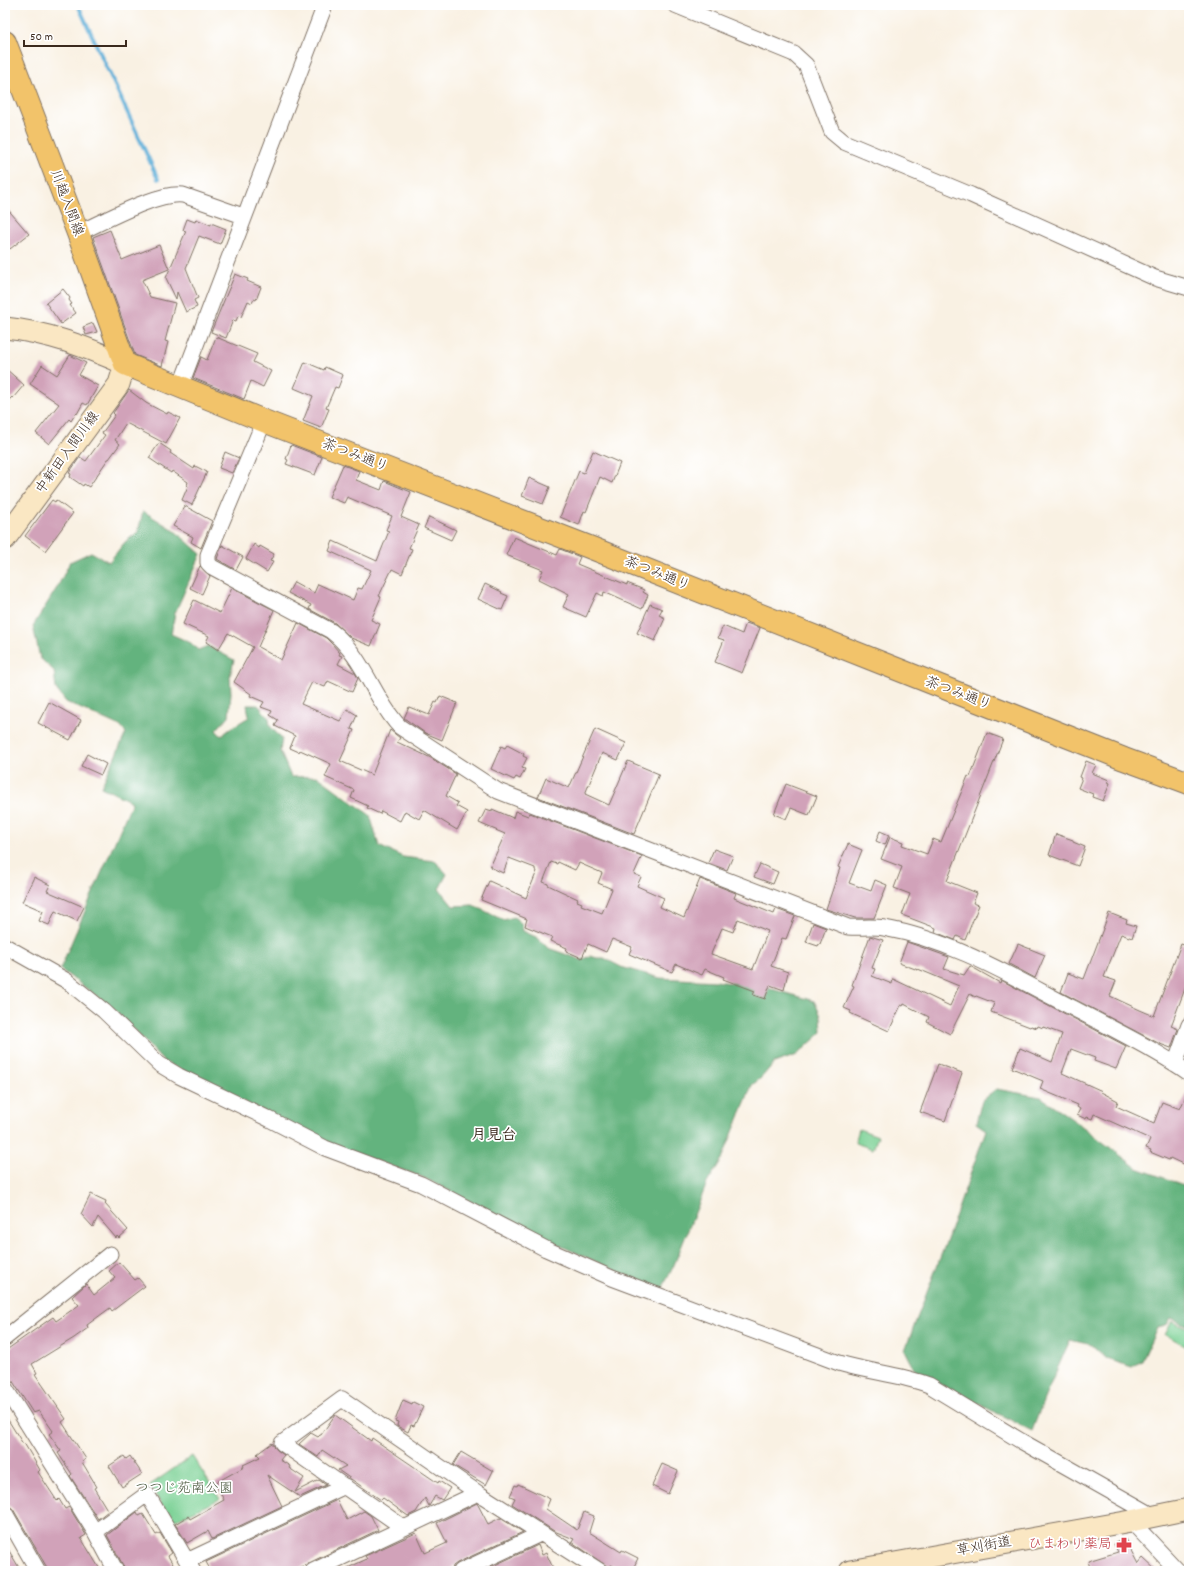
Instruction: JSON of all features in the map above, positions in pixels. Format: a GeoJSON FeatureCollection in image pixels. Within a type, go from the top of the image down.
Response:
{"type":"FeatureCollection","features":[{"type":"Feature","properties":{"kind":"main road","name":"川越入間線"},"geometry":{"type":"LineString","coordinates":[[5,42],[78,233],[125,364]]}},
{"type":"Feature","properties":{"kind":"main road","name":"茶つみ通り"},"geometry":{"type":"LineString","coordinates":[[125,364],[264,421],[589,547],[1109,753],[1189,783]]}},
{"type":"Feature","properties":{"kind":"street"},"geometry":{"type":"LineString","coordinates":[[180,387],[324,5]]}},
{"type":"Feature","properties":{"kind":"street"},"geometry":{"type":"LineString","coordinates":[[675,5],[794,54],[806,65],[832,132],[844,142],[971,196],[1155,278],[1189,288]]}},
{"type":"Feature","properties":{"kind":"street"},"geometry":{"type":"LineString","coordinates":[[78,233],[157,198],[175,194],[183,195],[244,216]]}},
{"type":"Feature","properties":{"kind":"street"},"geometry":{"type":"LineString","coordinates":[[5,328],[48,335],[97,352],[125,364]]}},
{"type":"Feature","properties":{"kind":"street","name":"中新田入間川線"},"geometry":{"type":"LineString","coordinates":[[5,539],[119,384],[125,364]]}},
{"type":"Feature","properties":{"kind":"street"},"geometry":{"type":"LineString","coordinates":[[264,421],[208,555],[208,562],[212,567],[331,631],[341,639],[363,669],[389,715],[400,727],[498,790],[848,927],[884,928],[950,947],[1042,992],[1189,1073]]}},
{"type":"Feature","properties":{"kind":"street"},"geometry":{"type":"LineString","coordinates":[[5,946],[67,981],[104,1011],[159,1064],[179,1076],[325,1148],[421,1184],[546,1249],[612,1278],[839,1363],[855,1368],[913,1379],[929,1385],[1021,1441],[1154,1516]]}},
{"type":"Feature","properties":{"kind":"street"},"geometry":{"type":"LineString","coordinates":[[1175,1064],[1189,1025]]}},
{"type":"Feature","properties":{"kind":"street"},"geometry":{"type":"LineString","coordinates":[[5,1338],[110,1254]]}},
{"type":"Feature","properties":{"kind":"street"},"geometry":{"type":"LineString","coordinates":[[5,1388],[95,1532],[116,1571]]}},
{"type":"Feature","properties":{"kind":"street"},"geometry":{"type":"LineString","coordinates":[[404,1528],[282,1443],[342,1399],[478,1493],[600,1571]]}},
{"type":"Feature","properties":{"kind":"street"},"geometry":{"type":"LineString","coordinates":[[95,1532],[147,1494],[190,1566],[345,1486]]}},
{"type":"Feature","properties":{"kind":"street"},"geometry":{"type":"LineString","coordinates":[[321,1569],[478,1493]]}},
{"type":"Feature","properties":{"kind":"street","name":"草刈街道"},"geometry":{"type":"LineString","coordinates":[[850,1571],[1131,1521],[1189,1509]]}},
{"type":"Feature","properties":{"kind":"street"},"geometry":{"type":"LineString","coordinates":[[5,1513],[38,1571]]}},
{"type":"Feature","properties":{"kind":"street"},"geometry":{"type":"LineString","coordinates":[[1131,1521],[1178,1571]]}},
{"type":"Feature","properties":{"kind":"street"},"geometry":{"type":"LineString","coordinates":[[461,1571],[540,1534]]}},
{"type":"Feature","properties":{"kind":"green space"},"geometry":{"type":"Polygon","coordinates":[[[143,511],[175,531],[201,554],[175,613],[171,634],[191,643],[198,650],[208,646],[234,660],[230,676],[231,693],[229,716],[216,730],[221,736],[249,717],[247,705],[258,705],[269,718],[270,726],[282,739],[280,751],[291,777],[317,776],[370,815],[379,846],[403,857],[435,861],[447,874],[439,889],[453,906],[473,905],[503,920],[514,917],[522,924],[523,931],[538,938],[548,948],[582,960],[590,956],[604,958],[621,967],[660,978],[716,981],[768,988],[814,1001],[821,1016],[822,1032],[797,1055],[774,1063],[761,1078],[752,1085],[722,1159],[707,1183],[674,1265],[661,1291],[539,1236],[422,1177],[327,1144],[163,1061],[114,1009],[60,969],[132,802],[101,787],[126,733],[120,726],[66,702],[56,689],[54,671],[40,658],[33,626],[58,586],[70,562],[91,552],[109,562],[125,542],[138,532],[143,511]]]}},
{"type":"Feature","properties":{"kind":"green space"},"geometry":{"type":"Polygon","coordinates":[[[996,1089],[1041,1097],[1137,1168],[1189,1187],[1189,1326],[1171,1318],[1166,1326],[1157,1328],[1142,1361],[1132,1367],[1107,1359],[1092,1345],[1070,1340],[1044,1399],[1032,1431],[916,1372],[905,1350],[948,1237],[986,1130],[976,1123],[982,1100],[996,1089]]]}},
{"type":"Feature","properties":{"kind":"green space"},"geometry":{"type":"Polygon","coordinates":[[[859,1129],[878,1136],[873,1149],[855,1143],[859,1129]]]}},
{"type":"Feature","properties":{"kind":"green space"},"geometry":{"type":"Polygon","coordinates":[[[1172,1321],[1189,1328],[1189,1347],[1165,1335],[1172,1321]]]}},
{"type":"Feature","properties":{"kind":"green space","name":"つつじ苑南公園"},"geometry":{"type":"Polygon","coordinates":[[[192,1456],[220,1499],[171,1522],[150,1485],[192,1456]]]}},
{"type":"Feature","properties":{"kind":"building"},"geometry":{"type":"Polygon","coordinates":[[[5,206],[29,234],[10,249],[5,242],[5,206]]]}},
{"type":"Feature","properties":{"kind":"building"},"geometry":{"type":"Polygon","coordinates":[[[187,219],[195,222],[196,219],[226,229],[220,244],[199,236],[186,268],[198,298],[194,300],[197,307],[186,312],[177,292],[176,299],[166,278],[186,231],[183,230],[187,219]]]}},
{"type":"Feature","properties":{"kind":"building"},"geometry":{"type":"Polygon","coordinates":[[[110,230],[122,260],[159,245],[169,269],[142,280],[150,297],[175,303],[165,341],[168,342],[162,366],[135,355],[93,237],[110,230]]]}},
{"type":"Feature","properties":{"kind":"building"},"geometry":{"type":"Polygon","coordinates":[[[235,274],[248,279],[247,281],[261,287],[256,300],[254,299],[252,303],[248,301],[241,317],[238,316],[236,321],[233,320],[226,338],[211,332],[235,274]]]}},
{"type":"Feature","properties":{"kind":"building"},"geometry":{"type":"Polygon","coordinates":[[[63,289],[70,298],[69,300],[72,304],[70,305],[76,313],[61,324],[46,303],[63,289]]]}},
{"type":"Feature","properties":{"kind":"building"},"geometry":{"type":"Polygon","coordinates":[[[93,323],[97,332],[86,335],[83,327],[93,323]]]}},
{"type":"Feature","properties":{"kind":"building"},"geometry":{"type":"Polygon","coordinates":[[[216,337],[257,354],[253,362],[271,371],[263,387],[251,381],[244,399],[193,378],[201,357],[207,360],[216,337]]]}},
{"type":"Feature","properties":{"kind":"building"},"geometry":{"type":"Polygon","coordinates":[[[70,355],[86,363],[79,375],[98,386],[87,405],[83,403],[77,414],[76,413],[71,421],[69,419],[49,444],[36,433],[59,404],[30,384],[42,365],[57,375],[70,355]]]}},
{"type":"Feature","properties":{"kind":"building"},"geometry":{"type":"Polygon","coordinates":[[[305,362],[324,370],[325,367],[343,375],[338,388],[335,387],[326,408],[329,409],[321,428],[303,421],[313,396],[294,388],[305,362]]]}},
{"type":"Feature","properties":{"kind":"building"},"geometry":{"type":"Polygon","coordinates":[[[5,368],[24,385],[13,398],[12,397],[5,404],[5,368]]]}},
{"type":"Feature","properties":{"kind":"building"},"geometry":{"type":"Polygon","coordinates":[[[129,390],[146,403],[167,414],[168,412],[180,418],[166,444],[126,423],[115,440],[120,444],[89,487],[84,484],[83,486],[70,477],[71,474],[69,473],[80,457],[86,461],[105,435],[102,433],[115,415],[113,413],[129,390]]]}},
{"type":"Feature","properties":{"kind":"building"},"geometry":{"type":"Polygon","coordinates":[[[159,443],[171,451],[170,453],[194,469],[195,466],[207,472],[192,505],[182,500],[188,486],[188,482],[172,471],[171,473],[149,458],[159,443]]]}},
{"type":"Feature","properties":{"kind":"building"},"geometry":{"type":"Polygon","coordinates":[[[291,445],[322,457],[315,475],[286,464],[288,460],[286,459],[291,445]]]}},
{"type":"Feature","properties":{"kind":"building"},"geometry":{"type":"Polygon","coordinates":[[[593,451],[620,463],[612,483],[600,477],[586,512],[584,511],[579,525],[560,517],[579,471],[584,473],[593,451]]]}},
{"type":"Feature","properties":{"kind":"building"},"geometry":{"type":"Polygon","coordinates":[[[225,452],[239,458],[232,473],[219,468],[225,452]]]}},
{"type":"Feature","properties":{"kind":"building"},"geometry":{"type":"Polygon","coordinates":[[[343,465],[359,471],[356,480],[381,490],[384,481],[411,492],[401,517],[419,525],[409,548],[412,549],[402,574],[392,569],[379,596],[381,597],[371,620],[380,624],[371,646],[351,638],[335,623],[309,609],[311,605],[288,593],[294,582],[314,593],[318,584],[353,600],[358,588],[362,589],[371,570],[329,551],[333,541],[377,561],[389,531],[386,530],[392,516],[347,497],[344,503],[329,497],[343,465]]]}},
{"type":"Feature","properties":{"kind":"building"},"geometry":{"type":"Polygon","coordinates":[[[529,478],[550,487],[543,504],[522,496],[529,478]]]}},
{"type":"Feature","properties":{"kind":"building"},"geometry":{"type":"Polygon","coordinates":[[[52,500],[55,502],[56,500],[73,513],[45,551],[25,536],[52,500]]]}},
{"type":"Feature","properties":{"kind":"building"},"geometry":{"type":"Polygon","coordinates":[[[185,506],[212,521],[201,548],[191,542],[193,537],[173,526],[185,506]]]}},
{"type":"Feature","properties":{"kind":"building"},"geometry":{"type":"Polygon","coordinates":[[[429,517],[456,530],[451,540],[424,528],[429,517]]]}},
{"type":"Feature","properties":{"kind":"building"},"geometry":{"type":"Polygon","coordinates":[[[514,537],[557,555],[560,549],[580,557],[577,564],[627,585],[627,583],[644,590],[643,592],[648,595],[642,609],[604,592],[603,596],[597,593],[586,617],[563,607],[569,594],[539,579],[543,570],[506,555],[514,537]]]}},
{"type":"Feature","properties":{"kind":"building"},"geometry":{"type":"Polygon","coordinates":[[[254,544],[259,548],[260,546],[274,554],[270,561],[273,562],[267,572],[246,559],[254,544]]]}},
{"type":"Feature","properties":{"kind":"building"},"geometry":{"type":"Polygon","coordinates":[[[222,545],[243,557],[236,570],[217,559],[222,545]]]}},
{"type":"Feature","properties":{"kind":"building"},"geometry":{"type":"Polygon","coordinates":[[[200,566],[210,576],[202,594],[190,588],[200,566]]]}},
{"type":"Feature","properties":{"kind":"building"},"geometry":{"type":"Polygon","coordinates":[[[485,584],[508,596],[502,610],[478,599],[485,584]]]}},
{"type":"Feature","properties":{"kind":"building"},"geometry":{"type":"Polygon","coordinates":[[[232,588],[274,610],[258,647],[281,660],[298,623],[326,638],[340,653],[339,655],[342,656],[338,664],[355,673],[358,678],[352,692],[328,681],[325,687],[312,682],[301,704],[340,721],[347,709],[357,715],[351,729],[354,730],[340,761],[372,775],[390,730],[400,738],[397,742],[431,758],[456,774],[446,796],[458,803],[456,806],[467,812],[457,830],[424,810],[419,819],[405,811],[400,821],[381,811],[380,814],[367,808],[368,806],[351,798],[354,790],[325,777],[331,764],[300,750],[299,752],[290,748],[295,736],[275,726],[278,720],[270,715],[272,711],[261,707],[264,702],[250,696],[251,694],[234,682],[253,647],[228,633],[218,650],[206,642],[209,636],[183,624],[194,600],[220,613],[232,588]]]}},
{"type":"Feature","properties":{"kind":"building"},"geometry":{"type":"Polygon","coordinates":[[[650,604],[662,609],[659,615],[665,618],[655,641],[637,633],[650,604]]]}},
{"type":"Feature","properties":{"kind":"building"},"geometry":{"type":"Polygon","coordinates":[[[746,623],[760,628],[742,673],[715,662],[724,640],[718,638],[723,626],[742,634],[746,623]]]}},
{"type":"Feature","properties":{"kind":"building"},"geometry":{"type":"Polygon","coordinates":[[[440,696],[457,703],[442,740],[425,733],[404,718],[409,707],[429,715],[435,702],[437,703],[440,696]]]}},
{"type":"Feature","properties":{"kind":"building"},"geometry":{"type":"Polygon","coordinates":[[[49,702],[81,720],[70,740],[38,723],[49,702]]]}},
{"type":"Feature","properties":{"kind":"building"},"geometry":{"type":"Polygon","coordinates":[[[595,729],[626,743],[618,760],[602,753],[585,794],[609,805],[628,761],[659,774],[634,834],[538,797],[546,778],[569,788],[595,729]]]}},
{"type":"Feature","properties":{"kind":"building"},"geometry":{"type":"Polygon","coordinates":[[[987,733],[1003,739],[947,881],[977,893],[973,903],[979,905],[965,940],[957,936],[955,940],[935,932],[936,928],[902,915],[910,894],[894,888],[902,867],[881,859],[890,837],[903,842],[902,845],[927,854],[933,839],[941,842],[968,776],[970,777],[987,733]]]}},
{"type":"Feature","properties":{"kind":"building"},"geometry":{"type":"Polygon","coordinates":[[[507,745],[524,754],[523,756],[527,758],[522,768],[525,769],[520,779],[516,777],[514,780],[491,769],[501,746],[505,748],[507,745]]]}},
{"type":"Feature","properties":{"kind":"building"},"geometry":{"type":"Polygon","coordinates":[[[87,754],[106,764],[101,775],[81,766],[87,754]]]}},
{"type":"Feature","properties":{"kind":"building"},"geometry":{"type":"Polygon","coordinates":[[[1086,761],[1096,765],[1092,773],[1109,780],[1108,782],[1110,783],[1103,801],[1092,797],[1093,794],[1078,788],[1082,778],[1080,777],[1086,761]]]}},
{"type":"Feature","properties":{"kind":"building"},"geometry":{"type":"Polygon","coordinates":[[[786,784],[817,796],[809,815],[791,808],[786,819],[774,814],[786,784]]]}},
{"type":"Feature","properties":{"kind":"building"},"geometry":{"type":"Polygon","coordinates":[[[486,809],[492,811],[492,809],[513,818],[515,811],[528,816],[530,813],[642,856],[634,874],[641,877],[637,886],[664,898],[660,907],[684,918],[700,879],[736,893],[734,898],[774,914],[776,909],[795,916],[786,939],[782,938],[771,966],[788,972],[784,990],[770,985],[765,999],[753,995],[755,991],[723,979],[724,977],[705,969],[702,975],[676,964],[672,972],[629,954],[632,947],[612,939],[606,952],[588,944],[582,958],[566,951],[567,948],[550,941],[552,937],[525,926],[527,919],[481,900],[489,881],[526,898],[537,871],[535,868],[509,858],[503,873],[490,867],[505,834],[479,823],[486,809]],[[551,862],[543,882],[578,899],[577,901],[582,903],[581,905],[602,913],[612,889],[598,883],[602,873],[579,863],[575,870],[558,862],[557,864],[551,862]],[[738,919],[733,932],[722,928],[711,954],[753,969],[768,931],[738,919]]]}},
{"type":"Feature","properties":{"kind":"building"},"geometry":{"type":"Polygon","coordinates":[[[880,831],[889,835],[885,845],[876,841],[880,831]]]}},
{"type":"Feature","properties":{"kind":"building"},"geometry":{"type":"Polygon","coordinates":[[[1056,834],[1073,840],[1073,842],[1085,847],[1078,866],[1049,855],[1056,834]]]}},
{"type":"Feature","properties":{"kind":"building"},"geometry":{"type":"Polygon","coordinates":[[[848,844],[862,850],[849,883],[871,891],[875,880],[887,885],[874,918],[855,918],[826,909],[840,868],[838,867],[848,844]]]}},
{"type":"Feature","properties":{"kind":"building"},"geometry":{"type":"Polygon","coordinates":[[[714,849],[733,856],[727,870],[708,863],[714,849]]]}},
{"type":"Feature","properties":{"kind":"building"},"geometry":{"type":"Polygon","coordinates":[[[760,864],[778,872],[773,884],[754,877],[760,864]]]}},
{"type":"Feature","properties":{"kind":"building"},"geometry":{"type":"Polygon","coordinates":[[[34,877],[50,885],[47,891],[84,907],[77,921],[55,911],[49,925],[39,921],[43,911],[22,902],[34,877]]]}},
{"type":"Feature","properties":{"kind":"building"},"geometry":{"type":"Polygon","coordinates":[[[1109,913],[1127,920],[1126,923],[1136,926],[1132,938],[1121,934],[1104,977],[1116,981],[1110,996],[1154,1016],[1181,944],[1189,947],[1189,978],[1171,1026],[1178,1029],[1171,1048],[1160,1044],[1061,992],[1068,973],[1084,979],[1109,913]]]}},
{"type":"Feature","properties":{"kind":"building"},"geometry":{"type":"Polygon","coordinates":[[[813,923],[826,928],[818,946],[806,942],[813,923]]]}},
{"type":"Feature","properties":{"kind":"building"},"geometry":{"type":"Polygon","coordinates":[[[870,936],[883,940],[872,968],[875,969],[872,976],[892,984],[893,979],[950,1006],[959,986],[899,963],[907,942],[949,957],[944,969],[964,975],[970,966],[1000,983],[1001,980],[1126,1046],[1116,1069],[1094,1061],[1095,1058],[1071,1049],[1062,1073],[1102,1091],[1101,1092],[1118,1101],[1116,1106],[1154,1123],[1162,1102],[1180,1109],[1189,1089],[1189,1167],[1170,1158],[1169,1160],[1150,1152],[1151,1150],[1146,1148],[1150,1139],[1094,1114],[1092,1119],[1087,1117],[1086,1119],[1077,1115],[1080,1109],[1077,1107],[1078,1105],[1040,1089],[1043,1081],[1012,1068],[1020,1048],[1052,1062],[1062,1034],[1043,1027],[1030,1027],[991,1012],[994,1003],[970,994],[950,1034],[927,1022],[929,1017],[904,1004],[903,1006],[901,1005],[889,1031],[850,1013],[851,1011],[844,1008],[854,986],[852,985],[870,936]]]}},
{"type":"Feature","properties":{"kind":"building"},"geometry":{"type":"Polygon","coordinates":[[[1018,944],[1045,955],[1035,978],[1009,964],[1018,944]]]}},
{"type":"Feature","properties":{"kind":"building"},"geometry":{"type":"Polygon","coordinates":[[[938,1064],[962,1073],[945,1121],[920,1112],[938,1064]]]}},
{"type":"Feature","properties":{"kind":"building"},"geometry":{"type":"Polygon","coordinates":[[[91,1194],[106,1201],[105,1204],[128,1230],[119,1238],[117,1236],[116,1238],[98,1217],[93,1227],[81,1214],[91,1194]]]}},
{"type":"Feature","properties":{"kind":"building"},"geometry":{"type":"Polygon","coordinates":[[[119,1262],[135,1280],[138,1278],[145,1286],[112,1311],[110,1308],[87,1325],[88,1328],[74,1338],[32,1364],[37,1373],[35,1374],[66,1419],[62,1422],[86,1459],[82,1462],[97,1487],[94,1488],[108,1511],[98,1519],[70,1476],[72,1474],[58,1453],[61,1451],[49,1434],[53,1431],[39,1411],[33,1413],[5,1369],[5,1351],[53,1317],[56,1321],[79,1305],[72,1297],[86,1284],[94,1295],[115,1278],[109,1271],[119,1262]]]}},
{"type":"Feature","properties":{"kind":"building"},"geometry":{"type":"Polygon","coordinates":[[[403,1400],[412,1404],[413,1402],[423,1407],[414,1426],[411,1425],[408,1432],[397,1426],[398,1422],[395,1421],[403,1400]]]}},
{"type":"Feature","properties":{"kind":"building"},"geometry":{"type":"Polygon","coordinates":[[[5,1415],[23,1444],[24,1443],[40,1470],[38,1472],[57,1501],[59,1499],[65,1509],[69,1507],[86,1535],[81,1538],[101,1571],[49,1571],[13,1509],[5,1503],[5,1415]]]}},
{"type":"Feature","properties":{"kind":"building"},"geometry":{"type":"Polygon","coordinates":[[[335,1415],[371,1441],[372,1438],[438,1483],[439,1481],[450,1488],[442,1500],[435,1496],[429,1506],[425,1498],[416,1512],[408,1516],[383,1498],[381,1500],[338,1470],[346,1466],[322,1450],[318,1457],[299,1444],[311,1433],[318,1437],[321,1435],[335,1415]]]}},
{"type":"Feature","properties":{"kind":"building"},"geometry":{"type":"Polygon","coordinates":[[[272,1443],[277,1450],[284,1455],[280,1460],[304,1478],[295,1492],[319,1480],[326,1485],[300,1497],[267,1475],[282,1506],[212,1539],[208,1531],[187,1543],[175,1524],[188,1516],[190,1519],[224,1500],[215,1483],[244,1467],[243,1465],[260,1457],[257,1454],[272,1443]]]}},
{"type":"Feature","properties":{"kind":"building"},"geometry":{"type":"Polygon","coordinates":[[[461,1452],[493,1471],[486,1485],[453,1465],[461,1452]]]}},
{"type":"Feature","properties":{"kind":"building"},"geometry":{"type":"Polygon","coordinates":[[[124,1456],[126,1459],[130,1456],[142,1474],[122,1487],[109,1466],[124,1456]]]}},
{"type":"Feature","properties":{"kind":"building"},"geometry":{"type":"Polygon","coordinates":[[[662,1464],[678,1471],[668,1494],[652,1486],[662,1464]]]}},
{"type":"Feature","properties":{"kind":"building"},"geometry":{"type":"Polygon","coordinates":[[[518,1484],[550,1499],[546,1509],[577,1530],[584,1512],[594,1516],[589,1532],[621,1552],[622,1550],[638,1558],[632,1571],[624,1571],[611,1565],[610,1568],[608,1567],[572,1542],[574,1539],[554,1531],[512,1504],[515,1498],[510,1496],[515,1485],[517,1486],[518,1484]]]}},
{"type":"Feature","properties":{"kind":"building"},"geometry":{"type":"Polygon","coordinates":[[[337,1500],[347,1520],[364,1511],[371,1516],[378,1530],[292,1571],[211,1571],[206,1562],[337,1500]]]}},
{"type":"Feature","properties":{"kind":"building"},"geometry":{"type":"Polygon","coordinates":[[[477,1503],[488,1524],[500,1518],[523,1532],[457,1563],[453,1566],[452,1571],[341,1571],[367,1559],[365,1556],[416,1533],[425,1553],[447,1543],[437,1523],[477,1503]]]}},
{"type":"Feature","properties":{"kind":"building"},"geometry":{"type":"Polygon","coordinates":[[[137,1512],[139,1516],[143,1514],[156,1535],[160,1533],[172,1553],[168,1556],[177,1571],[126,1571],[107,1535],[137,1512]]]}},
{"type":"Feature","properties":{"kind":"building"},"geometry":{"type":"Polygon","coordinates":[[[1125,1539],[1138,1564],[1143,1558],[1157,1571],[1091,1571],[1088,1561],[1118,1552],[1114,1544],[1125,1539]]]}},
{"type":"Feature","properties":{"kind":"building"},"geometry":{"type":"Polygon","coordinates":[[[5,1544],[21,1571],[5,1571],[5,1544]]]}},
{"type":"Feature","properties":{"kind":"building"},"geometry":{"type":"Polygon","coordinates":[[[538,1545],[542,1555],[546,1553],[553,1568],[547,1571],[482,1571],[538,1545]]]}},
{"type":"Feature","properties":{"kind":"waterway"},"geometry":{"type":"LineString","coordinates":[[78,5],[158,179]]}},
{"type":"Feature","properties":{"kind":"place","name":"ひまわり薬局"},"geometry":{"type":"Point","coordinates":[1124,1545]}},
{"type":"Feature","properties":{"kind":"district","name":"月見台"},"geometry":{"type":"Point","coordinates":[494,1136]}}]}
